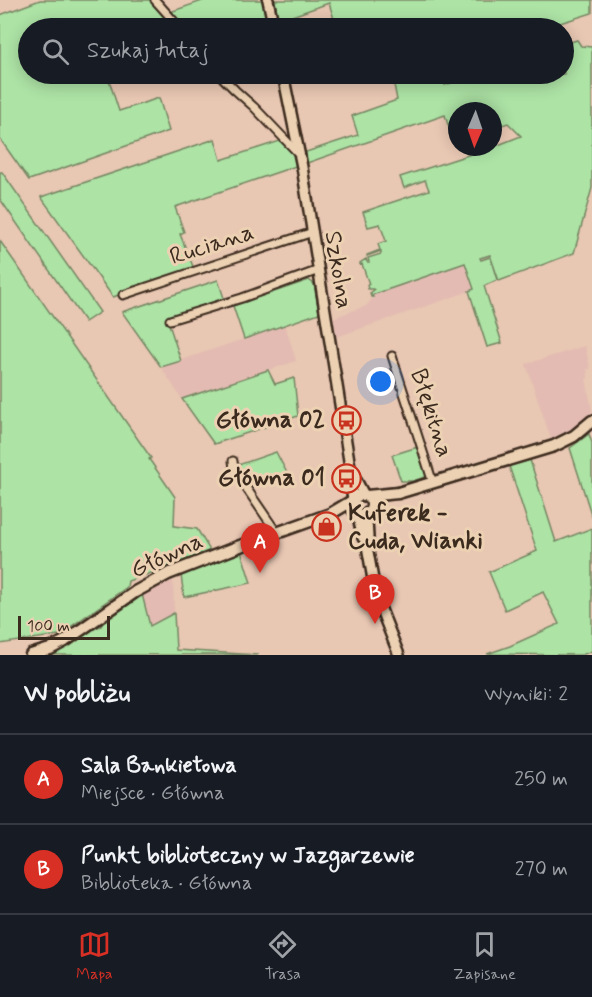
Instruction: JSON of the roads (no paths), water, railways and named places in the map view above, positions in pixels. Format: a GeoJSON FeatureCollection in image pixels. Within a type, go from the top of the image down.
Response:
{"type":"FeatureCollection","features":[{"type":"Feature","properties":{"kind":"main road","name":"Główna"},"geometry":{"type":"LineString","coordinates":[[31,655],[50,649],[135,592],[168,574],[363,502],[392,498],[398,493],[559,444],[578,433],[592,421]]}},
{"type":"Feature","properties":{"kind":"main road"},"geometry":{"type":"LineString","coordinates":[[356,513],[351,507],[363,502]]}},
{"type":"Feature","properties":{"kind":"main road","name":"Główna"},"geometry":{"type":"LineString","coordinates":[[330,514],[356,513]]}},
{"type":"Feature","properties":{"kind":"street"},"geometry":{"type":"LineString","coordinates":[[155,0],[171,18]]}},
{"type":"Feature","properties":{"kind":"street"},"geometry":{"type":"LineString","coordinates":[[268,0],[272,18]]}},
{"type":"Feature","properties":{"kind":"street"},"geometry":{"type":"LineString","coordinates":[[228,84],[300,155]]}},
{"type":"Feature","properties":{"kind":"street","name":"Szkolna"},"geometry":{"type":"LineString","coordinates":[[285,84],[300,155],[351,473],[363,502]]}},
{"type":"Feature","properties":{"kind":"street","name":"Ruciana"},"geometry":{"type":"LineString","coordinates":[[123,295],[313,232]]}},
{"type":"Feature","properties":{"kind":"street"},"geometry":{"type":"LineString","coordinates":[[170,320],[242,298],[319,270]]}},
{"type":"Feature","properties":{"kind":"street","name":"Błękitna"},"geometry":{"type":"LineString","coordinates":[[392,356],[433,483]]}},
{"type":"Feature","properties":{"kind":"street"},"geometry":{"type":"LineString","coordinates":[[233,461],[238,476],[277,533]]}},
{"type":"Feature","properties":{"kind":"street"},"geometry":{"type":"LineString","coordinates":[[363,502],[367,520],[367,546]]}},
{"type":"Feature","properties":{"kind":"street"},"geometry":{"type":"LineString","coordinates":[[356,513],[367,546],[380,607],[399,655]]}},
{"type":"Feature","properties":{"kind":"place","name":"Główna 02"},"geometry":{"type":"Point","coordinates":[346,420]}},
{"type":"Feature","properties":{"kind":"place","name":"Główna 01"},"geometry":{"type":"Point","coordinates":[346,478]}},
{"type":"Feature","properties":{"kind":"place","name":"Kuferek - Cuda, Wianki"},"geometry":{"type":"Point","coordinates":[327,527]}},
{"type":"Feature","properties":{"kind":"place","name":"Sala Bankietowa"},"geometry":{"type":"Point","coordinates":[260,573]}},
{"type":"Feature","properties":{"kind":"place","name":"Punkt biblioteczny w Jazgarzewie"},"geometry":{"type":"Point","coordinates":[375,624]}}]}
